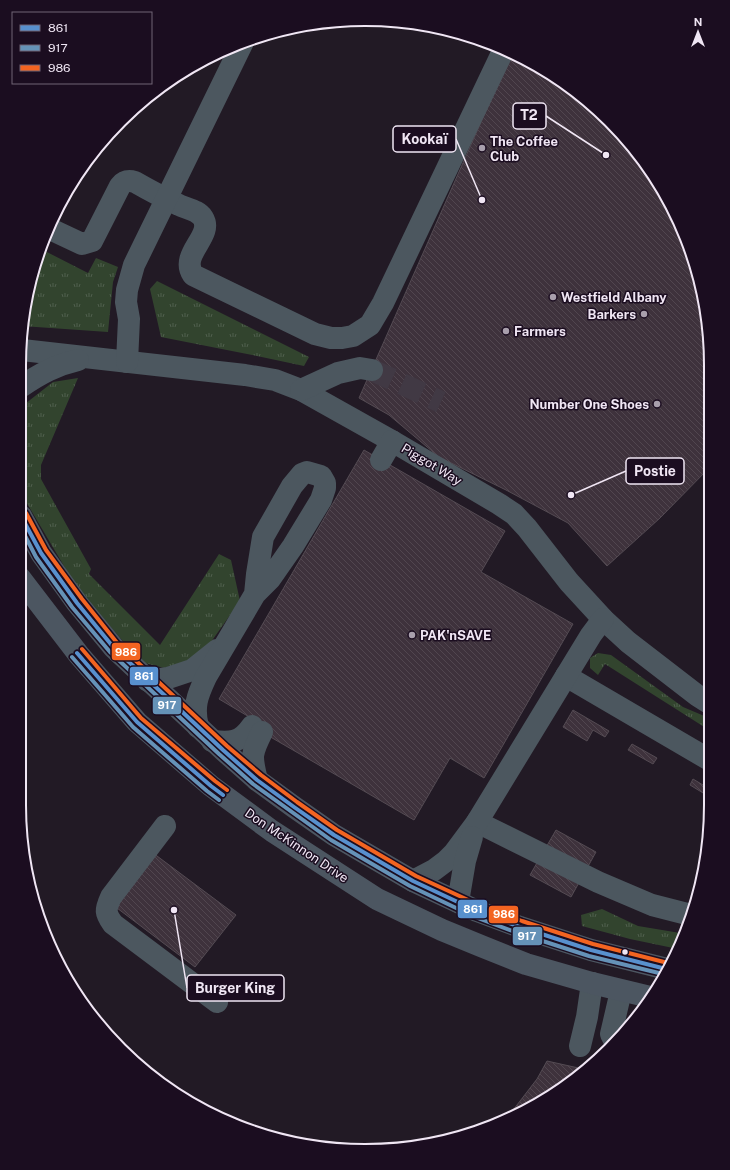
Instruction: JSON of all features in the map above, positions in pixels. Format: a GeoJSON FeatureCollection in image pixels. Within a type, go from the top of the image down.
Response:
{"type":"FeatureCollection","features":[{"type":"Feature","properties":{"kind":"main road"},"geometry":{"type":"LineString","coordinates":[[26,525],[41,553],[77,603],[114,648],[205,734],[257,780],[334,835],[413,881],[499,919],[561,941],[623,959],[663,968]]}},
{"type":"Feature","properties":{"kind":"main road","name":"Don McKinnon Drive"},"geometry":{"type":"LineString","coordinates":[[26,586],[79,656],[137,722],[211,786],[272,831],[377,899],[436,927],[526,964],[620,991],[645,996]]}},
{"type":"Feature","properties":{"kind":"street"},"geometry":{"type":"LineString","coordinates":[[127,362],[129,319],[126,302],[127,290],[134,266],[239,51]]}},
{"type":"Feature","properties":{"kind":"street"},"geometry":{"type":"LineString","coordinates":[[54,231],[82,244],[92,241],[122,183],[126,181],[135,182],[195,211],[200,215],[205,223],[204,232],[190,258],[190,270],[193,275],[315,334],[331,338],[353,336],[370,325],[383,303],[501,55]]}},
{"type":"Feature","properties":{"kind":"street","name":"Piggot Way"},"geometry":{"type":"LineString","coordinates":[[27,351],[245,375],[275,380],[301,390],[392,440],[514,514],[527,528],[569,582],[604,619],[628,642],[704,699]]}},
{"type":"Feature","properties":{"kind":"street","name":"Piggot Way"},"geometry":{"type":"LineString","coordinates":[[26,384],[52,368],[67,362],[85,358]]}},
{"type":"Feature","properties":{"kind":"street"},"geometry":{"type":"LineString","coordinates":[[301,390],[338,373],[360,368],[372,370]]}},
{"type":"Feature","properties":{"kind":"street"},"geometry":{"type":"LineString","coordinates":[[381,460],[392,440]]}},
{"type":"Feature","properties":{"kind":"street"},"geometry":{"type":"LineString","coordinates":[[255,594],[263,537],[292,486],[302,474],[307,472],[321,476],[326,483],[326,488],[321,500],[293,546],[270,579],[255,594],[206,677],[196,704],[196,717],[205,734],[224,742],[238,740],[257,729],[252,759],[257,780]]}},
{"type":"Feature","properties":{"kind":"street"},"geometry":{"type":"LineString","coordinates":[[413,881],[434,870],[446,861],[454,853],[477,822],[591,635],[604,619]]}},
{"type":"Feature","properties":{"kind":"street"},"geometry":{"type":"LineString","coordinates":[[148,681],[168,678],[192,670],[217,650],[231,636]]}},
{"type":"Feature","properties":{"kind":"street"},"geometry":{"type":"LineString","coordinates":[[566,676],[704,757]]}},
{"type":"Feature","properties":{"kind":"street"},"geometry":{"type":"LineString","coordinates":[[458,902],[465,861],[477,822]]}},
{"type":"Feature","properties":{"kind":"street"},"geometry":{"type":"LineString","coordinates":[[477,822],[598,882],[652,905],[686,915]]}},
{"type":"Feature","properties":{"kind":"street"},"geometry":{"type":"LineString","coordinates":[[165,826],[111,897],[106,907],[107,915],[113,924],[217,1002]]}},
{"type":"Feature","properties":{"kind":"street"},"geometry":{"type":"LineString","coordinates":[[580,1046],[587,1017],[592,983]]}},
{"type":"Feature","properties":{"kind":"street"},"geometry":{"type":"LineString","coordinates":[[612,1037],[611,1034],[620,991]]}},
{"type":"Feature","properties":{"kind":"green space"},"geometry":{"type":"Polygon","coordinates":[[[46,251],[88,273],[96,258],[118,267],[113,282],[108,332],[29,326],[38,277],[46,251]]]}},
{"type":"Feature","properties":{"kind":"green space"},"geometry":{"type":"Polygon","coordinates":[[[157,281],[309,357],[304,366],[161,337],[150,289],[157,281]]]}},
{"type":"Feature","properties":{"kind":"green space"},"geometry":{"type":"Polygon","coordinates":[[[78,378],[41,465],[41,479],[91,569],[89,574],[160,645],[219,554],[231,560],[240,601],[206,649],[190,660],[164,668],[141,662],[77,588],[26,502],[26,403],[53,382],[78,378]]]}},
{"type":"Feature","properties":{"kind":"green space"},"geometry":{"type":"Polygon","coordinates":[[[598,653],[611,655],[683,707],[704,716],[704,727],[605,664],[598,675],[590,668],[590,658],[598,653]]]}},
{"type":"Feature","properties":{"kind":"green space"},"geometry":{"type":"Polygon","coordinates":[[[602,909],[638,926],[679,933],[672,948],[630,939],[582,926],[581,915],[602,909]]]}},
{"type":"Feature","properties":{"kind":"building","name":"Westfield Albany"},"geometry":{"type":"Polygon","coordinates":[[[509,58],[515,61],[553,83],[589,110],[605,125],[620,141],[647,177],[669,215],[686,256],[701,321],[704,365],[704,473],[660,518],[607,566],[568,523],[439,457],[389,415],[359,398],[509,58]]]}},
{"type":"Feature","properties":{"kind":"building","name":"PAK'nSAVE"},"geometry":{"type":"Polygon","coordinates":[[[364,450],[505,531],[481,572],[573,624],[484,778],[450,758],[414,820],[248,724],[251,718],[219,699],[364,450]]]}},
{"type":"Feature","properties":{"kind":"building"},"geometry":{"type":"Polygon","coordinates":[[[573,710],[609,731],[605,737],[593,730],[587,741],[563,727],[573,710]]]}},
{"type":"Feature","properties":{"kind":"building"},"geometry":{"type":"Polygon","coordinates":[[[632,744],[657,758],[653,764],[628,750],[632,744]]]}},
{"type":"Feature","properties":{"kind":"building"},"geometry":{"type":"Polygon","coordinates":[[[693,779],[704,786],[704,794],[690,785],[693,779]]]}},
{"type":"Feature","properties":{"kind":"building"},"geometry":{"type":"Polygon","coordinates":[[[556,830],[596,852],[571,897],[530,875],[556,830]]]}},
{"type":"Feature","properties":{"kind":"building"},"geometry":{"type":"Polygon","coordinates":[[[153,853],[236,915],[195,967],[113,905],[153,853]]]}},
{"type":"Feature","properties":{"kind":"building"},"geometry":{"type":"Polygon","coordinates":[[[547,1061],[579,1068],[553,1087],[513,1110],[537,1079],[547,1061]]]}},
{"type":"Feature","properties":{"kind":"tunnel"},"geometry":{"type":"LineString","coordinates":[[372,370],[441,402]]}},
{"type":"Feature","properties":{"kind":"transit line","name":"986"},"geometry":{"type":"LineString","coordinates":[[26,513],[46,550],[82,599],[118,644],[227,746],[261,775],[297,802],[337,830],[416,876],[479,905],[522,921],[593,944],[665,962]]}},
{"type":"Feature","properties":{"kind":"transit line","name":"861"},"geometry":{"type":"LineString","coordinates":[[26,525],[41,553],[77,603],[114,648],[257,780],[334,835],[413,881],[477,911],[520,927],[591,950],[662,968]]}},
{"type":"Feature","properties":{"kind":"transit line","name":"917"},"geometry":{"type":"LineString","coordinates":[[26,538],[36,557],[72,607],[110,652],[253,784],[331,840],[410,886],[475,917],[518,933],[589,956],[660,973]]}},
{"type":"Feature","properties":{"kind":"transit line","name":"986"},"geometry":{"type":"LineString","coordinates":[[82,649],[141,718],[227,790]]}},
{"type":"Feature","properties":{"kind":"transit line","name":"861"},"geometry":{"type":"LineString","coordinates":[[77,653],[137,722],[223,795]]}},
{"type":"Feature","properties":{"kind":"transit line","name":"917"},"geometry":{"type":"LineString","coordinates":[[72,657],[133,727],[219,800]]}},
{"type":"Feature","properties":{"kind":"place","name":"The Coffee Club"},"geometry":{"type":"Point","coordinates":[482,148]}},
{"type":"Feature","properties":{"kind":"place","name":"T2"},"geometry":{"type":"Point","coordinates":[606,155]}},
{"type":"Feature","properties":{"kind":"place","name":"Kookaï"},"geometry":{"type":"Point","coordinates":[482,200]}},
{"type":"Feature","properties":{"kind":"place","name":"Westfield Albany"},"geometry":{"type":"Point","coordinates":[553,297]}},
{"type":"Feature","properties":{"kind":"place","name":"Barkers"},"geometry":{"type":"Point","coordinates":[644,314]}},
{"type":"Feature","properties":{"kind":"place","name":"Farmers"},"geometry":{"type":"Point","coordinates":[506,331]}},
{"type":"Feature","properties":{"kind":"place","name":"Number One Shoes"},"geometry":{"type":"Point","coordinates":[657,404]}},
{"type":"Feature","properties":{"kind":"place","name":"Postie"},"geometry":{"type":"Point","coordinates":[571,495]}},
{"type":"Feature","properties":{"kind":"place","name":"PAK'nSAVE"},"geometry":{"type":"Point","coordinates":[412,635]}},
{"type":"Feature","properties":{"kind":"place","name":"Burger King"},"geometry":{"type":"Point","coordinates":[174,910]}}]}
